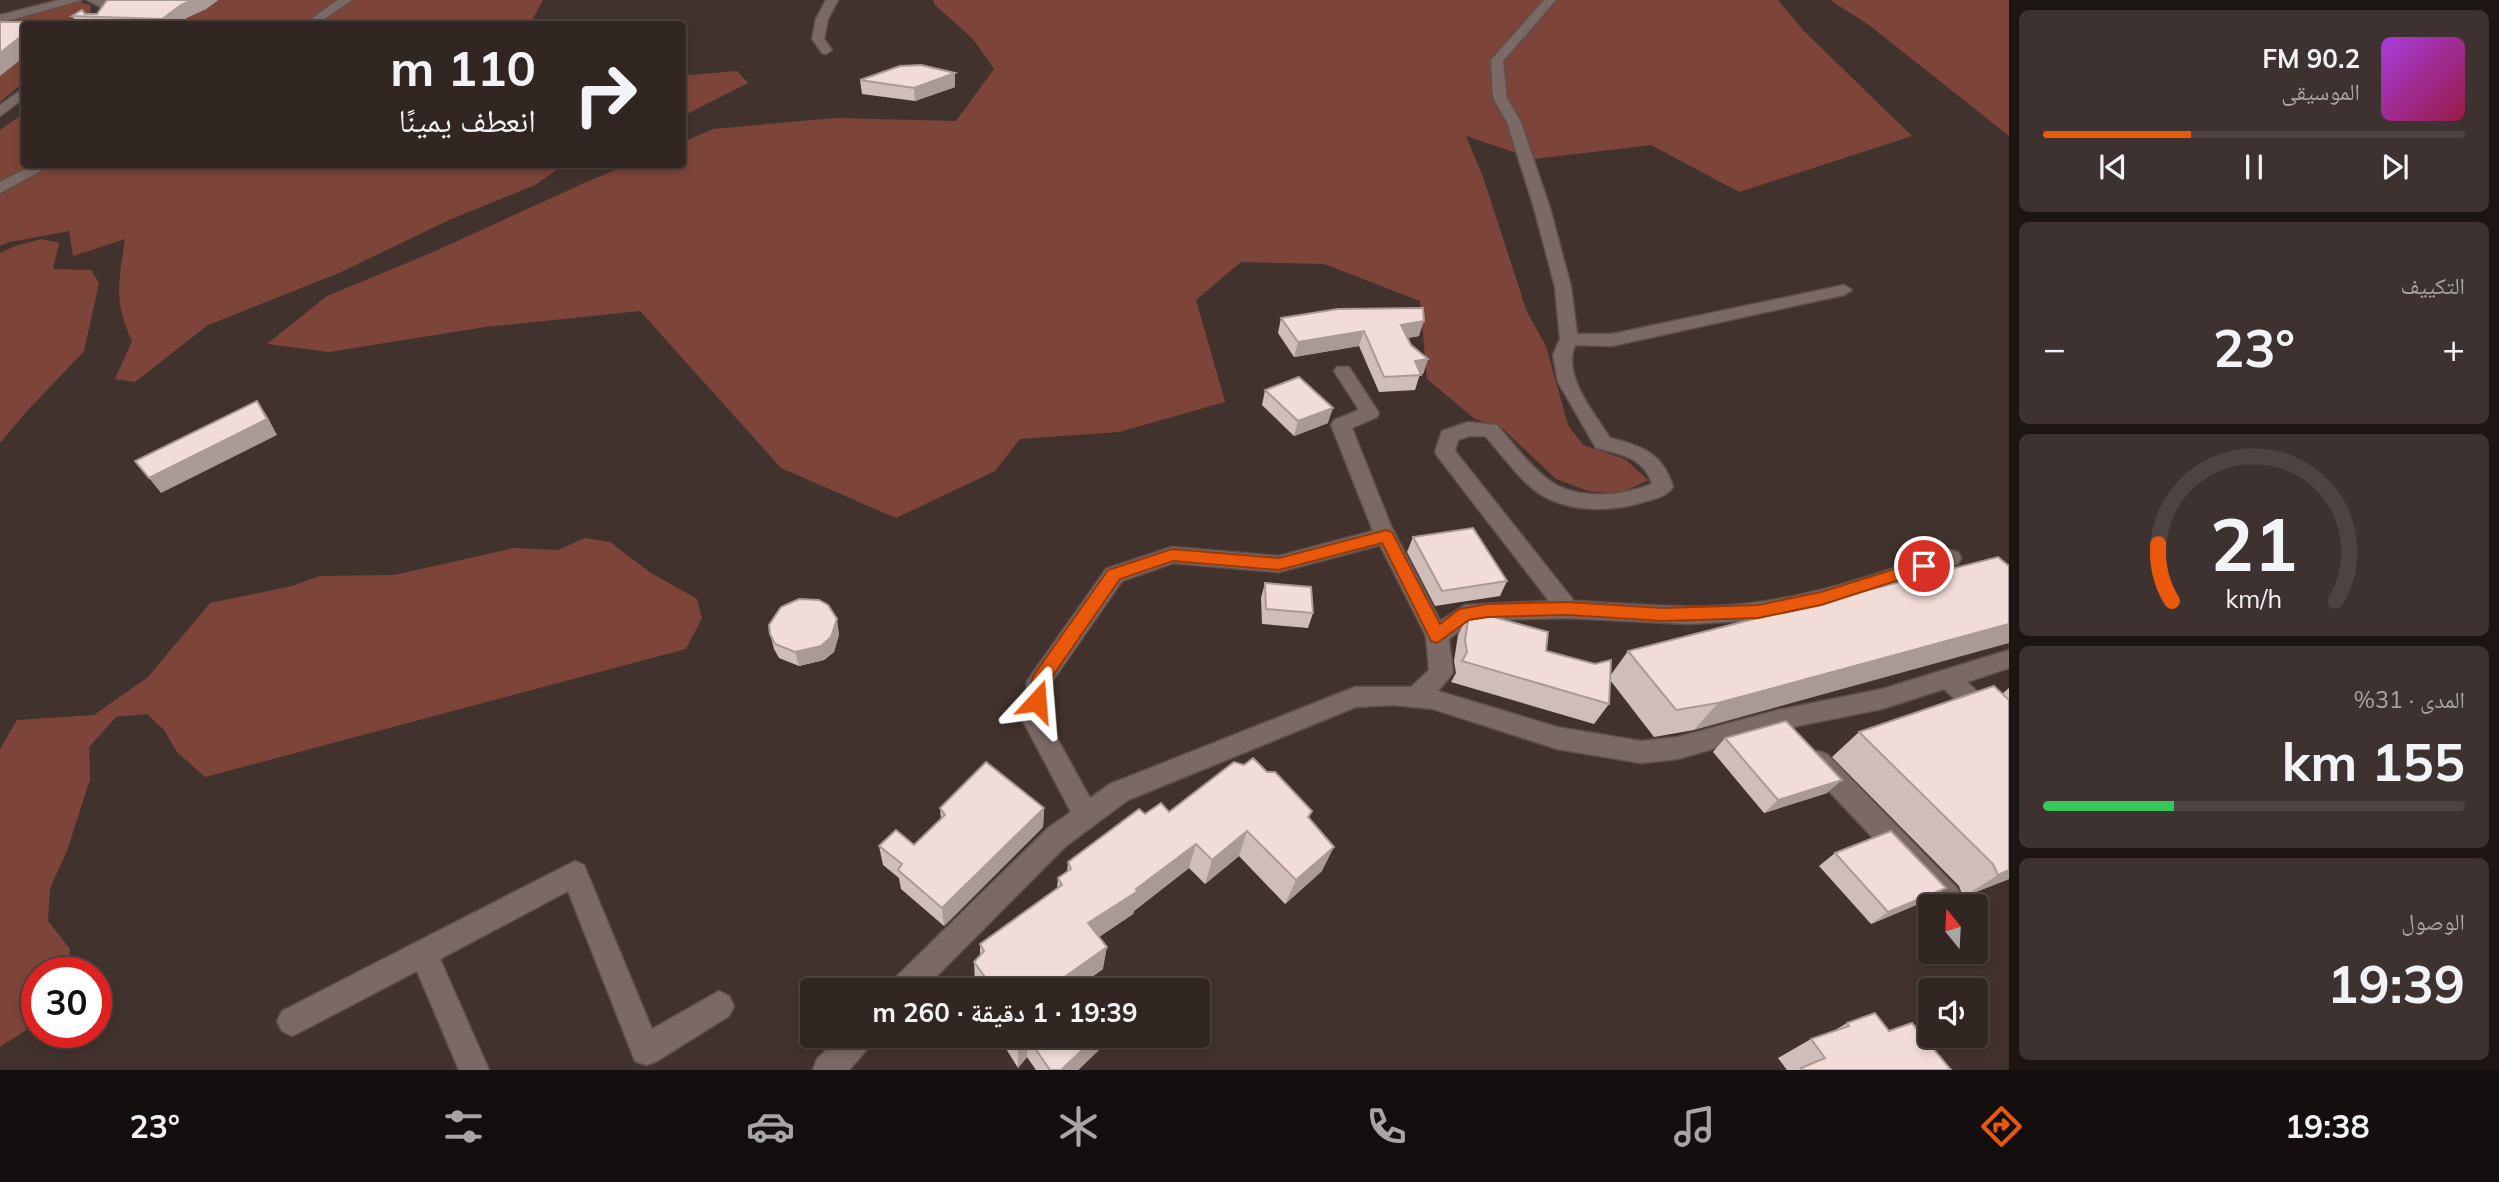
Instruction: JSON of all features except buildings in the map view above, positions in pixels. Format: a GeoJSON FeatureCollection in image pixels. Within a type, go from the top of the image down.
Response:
{"type":"FeatureCollection","features":[{"type":"Feature","properties":{"kind":"street"},"geometry":{"type":"LineString","coordinates":[[0,19],[69,0]]}},
{"type":"Feature","properties":{"kind":"street"},"geometry":{"type":"LineString","coordinates":[[93,0],[105,4],[108,8],[100,21]]}},
{"type":"Feature","properties":{"kind":"street"},"geometry":{"type":"LineString","coordinates":[[314,21],[346,0]]}},
{"type":"Feature","properties":{"kind":"street"},"geometry":{"type":"LineString","coordinates":[[826,50],[818,40],[818,30],[832,0]]}},
{"type":"Feature","properties":{"kind":"street"},"geometry":{"type":"LineString","coordinates":[[1550,0],[1497,60],[1500,97],[1514,122],[1563,287],[1569,339],[1562,355],[1567,382],[1603,443],[1634,451],[1653,461],[1663,487],[1650,494],[1597,502],[1569,498],[1542,486],[1490,430],[1468,429],[1449,436],[1445,452],[1568,609]]}},
{"type":"Feature","properties":{"kind":"street"},"geometry":{"type":"LineString","coordinates":[[0,112],[21,94]]}},
{"type":"Feature","properties":{"kind":"street"},"geometry":{"type":"LineString","coordinates":[[0,188],[39,168]]}},
{"type":"Feature","properties":{"kind":"street"},"geometry":{"type":"LineString","coordinates":[[1569,339],[1612,340],[1844,290]]}},
{"type":"Feature","properties":{"kind":"street"},"geometry":{"type":"LineString","coordinates":[[1343,371],[1370,413],[1341,425],[1386,536],[1437,636],[1441,673],[1416,697]]}},
{"type":"Feature","properties":{"kind":"street"},"geometry":{"type":"LineString","coordinates":[[1085,814],[1035,720],[1039,681],[1114,575],[1172,555],[1279,564],[1386,536]]}},
{"type":"Feature","properties":{"kind":"street"},"geometry":{"type":"LineString","coordinates":[[1437,636],[1465,614],[1488,611],[1568,609],[1663,615],[1758,612],[1821,599],[1950,558]]}},
{"type":"Feature","properties":{"kind":"street"},"geometry":{"type":"LineString","coordinates":[[915,978],[1057,837],[1085,814],[1119,792],[1355,697],[1393,695],[1433,699],[1557,738],[1641,752],[1678,748],[1778,720],[1882,699],[2009,659]]}},
{"type":"Feature","properties":{"kind":"street"},"geometry":{"type":"LineString","coordinates":[[1947,678],[2009,735]]}},
{"type":"Feature","properties":{"kind":"street"},"geometry":{"type":"LineString","coordinates":[[1778,720],[1944,894]]}},
{"type":"Feature","properties":{"kind":"street"},"geometry":{"type":"LineString","coordinates":[[292,1021],[575,874],[646,1050],[719,1006]]}},
{"type":"Feature","properties":{"kind":"street"},"geometry":{"type":"LineString","coordinates":[[423,953],[474,1070]]}},
{"type":"Feature","properties":{"kind":"street"},"geometry":{"type":"LineString","coordinates":[[831,1069],[849,1048]]}},
{"type":"Feature","properties":{"kind":"shaded area"},"geometry":{"type":"Polygon","coordinates":[[[110,0],[543,0],[532,21],[106,21],[110,0]]]}},
{"type":"Feature","properties":{"kind":"shaded area"},"geometry":{"type":"Polygon","coordinates":[[[933,0],[1778,0],[1804,31],[1912,136],[1739,192],[1651,145],[1534,159],[1466,136],[1483,177],[1527,312],[1546,346],[1568,425],[1583,445],[1625,459],[1648,480],[1619,494],[1588,491],[1556,479],[1502,428],[1475,419],[1427,379],[1420,301],[1324,264],[1241,262],[1196,300],[1225,402],[1119,432],[1020,439],[995,471],[896,518],[781,468],[640,311],[485,327],[329,352],[267,344],[327,296],[431,253],[593,179],[620,168],[686,168],[686,141],[713,129],[835,118],[956,121],[994,69],[973,39],[935,5],[933,0]]]}},
{"type":"Feature","properties":{"kind":"shaded area"},"geometry":{"type":"Polygon","coordinates":[[[1830,0],[2009,0],[2009,136],[1869,25],[1830,0]]]}},
{"type":"Feature","properties":{"kind":"shaded area"},"geometry":{"type":"Polygon","coordinates":[[[79,2],[91,5],[90,12],[83,21],[21,21],[21,84],[0,102],[0,23],[56,5],[79,2]]]}},
{"type":"Feature","properties":{"kind":"shaded area"},"geometry":{"type":"Polygon","coordinates":[[[737,71],[748,83],[686,114],[686,73],[691,75],[737,71]]]}},
{"type":"Feature","properties":{"kind":"shaded area"},"geometry":{"type":"Polygon","coordinates":[[[21,115],[21,168],[560,168],[535,185],[449,220],[339,273],[208,325],[135,382],[115,379],[132,341],[122,314],[119,291],[125,239],[73,256],[69,231],[0,246],[0,130],[21,115]]]}},
{"type":"Feature","properties":{"kind":"shaded area"},"geometry":{"type":"Polygon","coordinates":[[[42,239],[59,243],[53,269],[91,270],[99,283],[84,351],[0,443],[0,253],[42,239]]]}},
{"type":"Feature","properties":{"kind":"shaded area"},"geometry":{"type":"Polygon","coordinates":[[[585,538],[610,542],[651,573],[697,599],[702,618],[686,649],[205,777],[177,752],[164,730],[147,714],[116,717],[89,747],[90,779],[67,851],[50,888],[48,921],[70,949],[69,957],[21,957],[21,1033],[0,1047],[0,749],[17,720],[94,715],[148,677],[210,603],[292,586],[320,576],[394,575],[514,548],[558,550],[585,538]]]}},
{"type":"Feature","properties":{"kind":"route"},"geometry":{"type":"LineString","coordinates":[[1037,701],[1039,681],[1114,575],[1172,555],[1279,564],[1386,536],[1437,636],[1465,614],[1488,611],[1568,609],[1663,615],[1758,612],[1821,599],[1924,566]]}}]}
